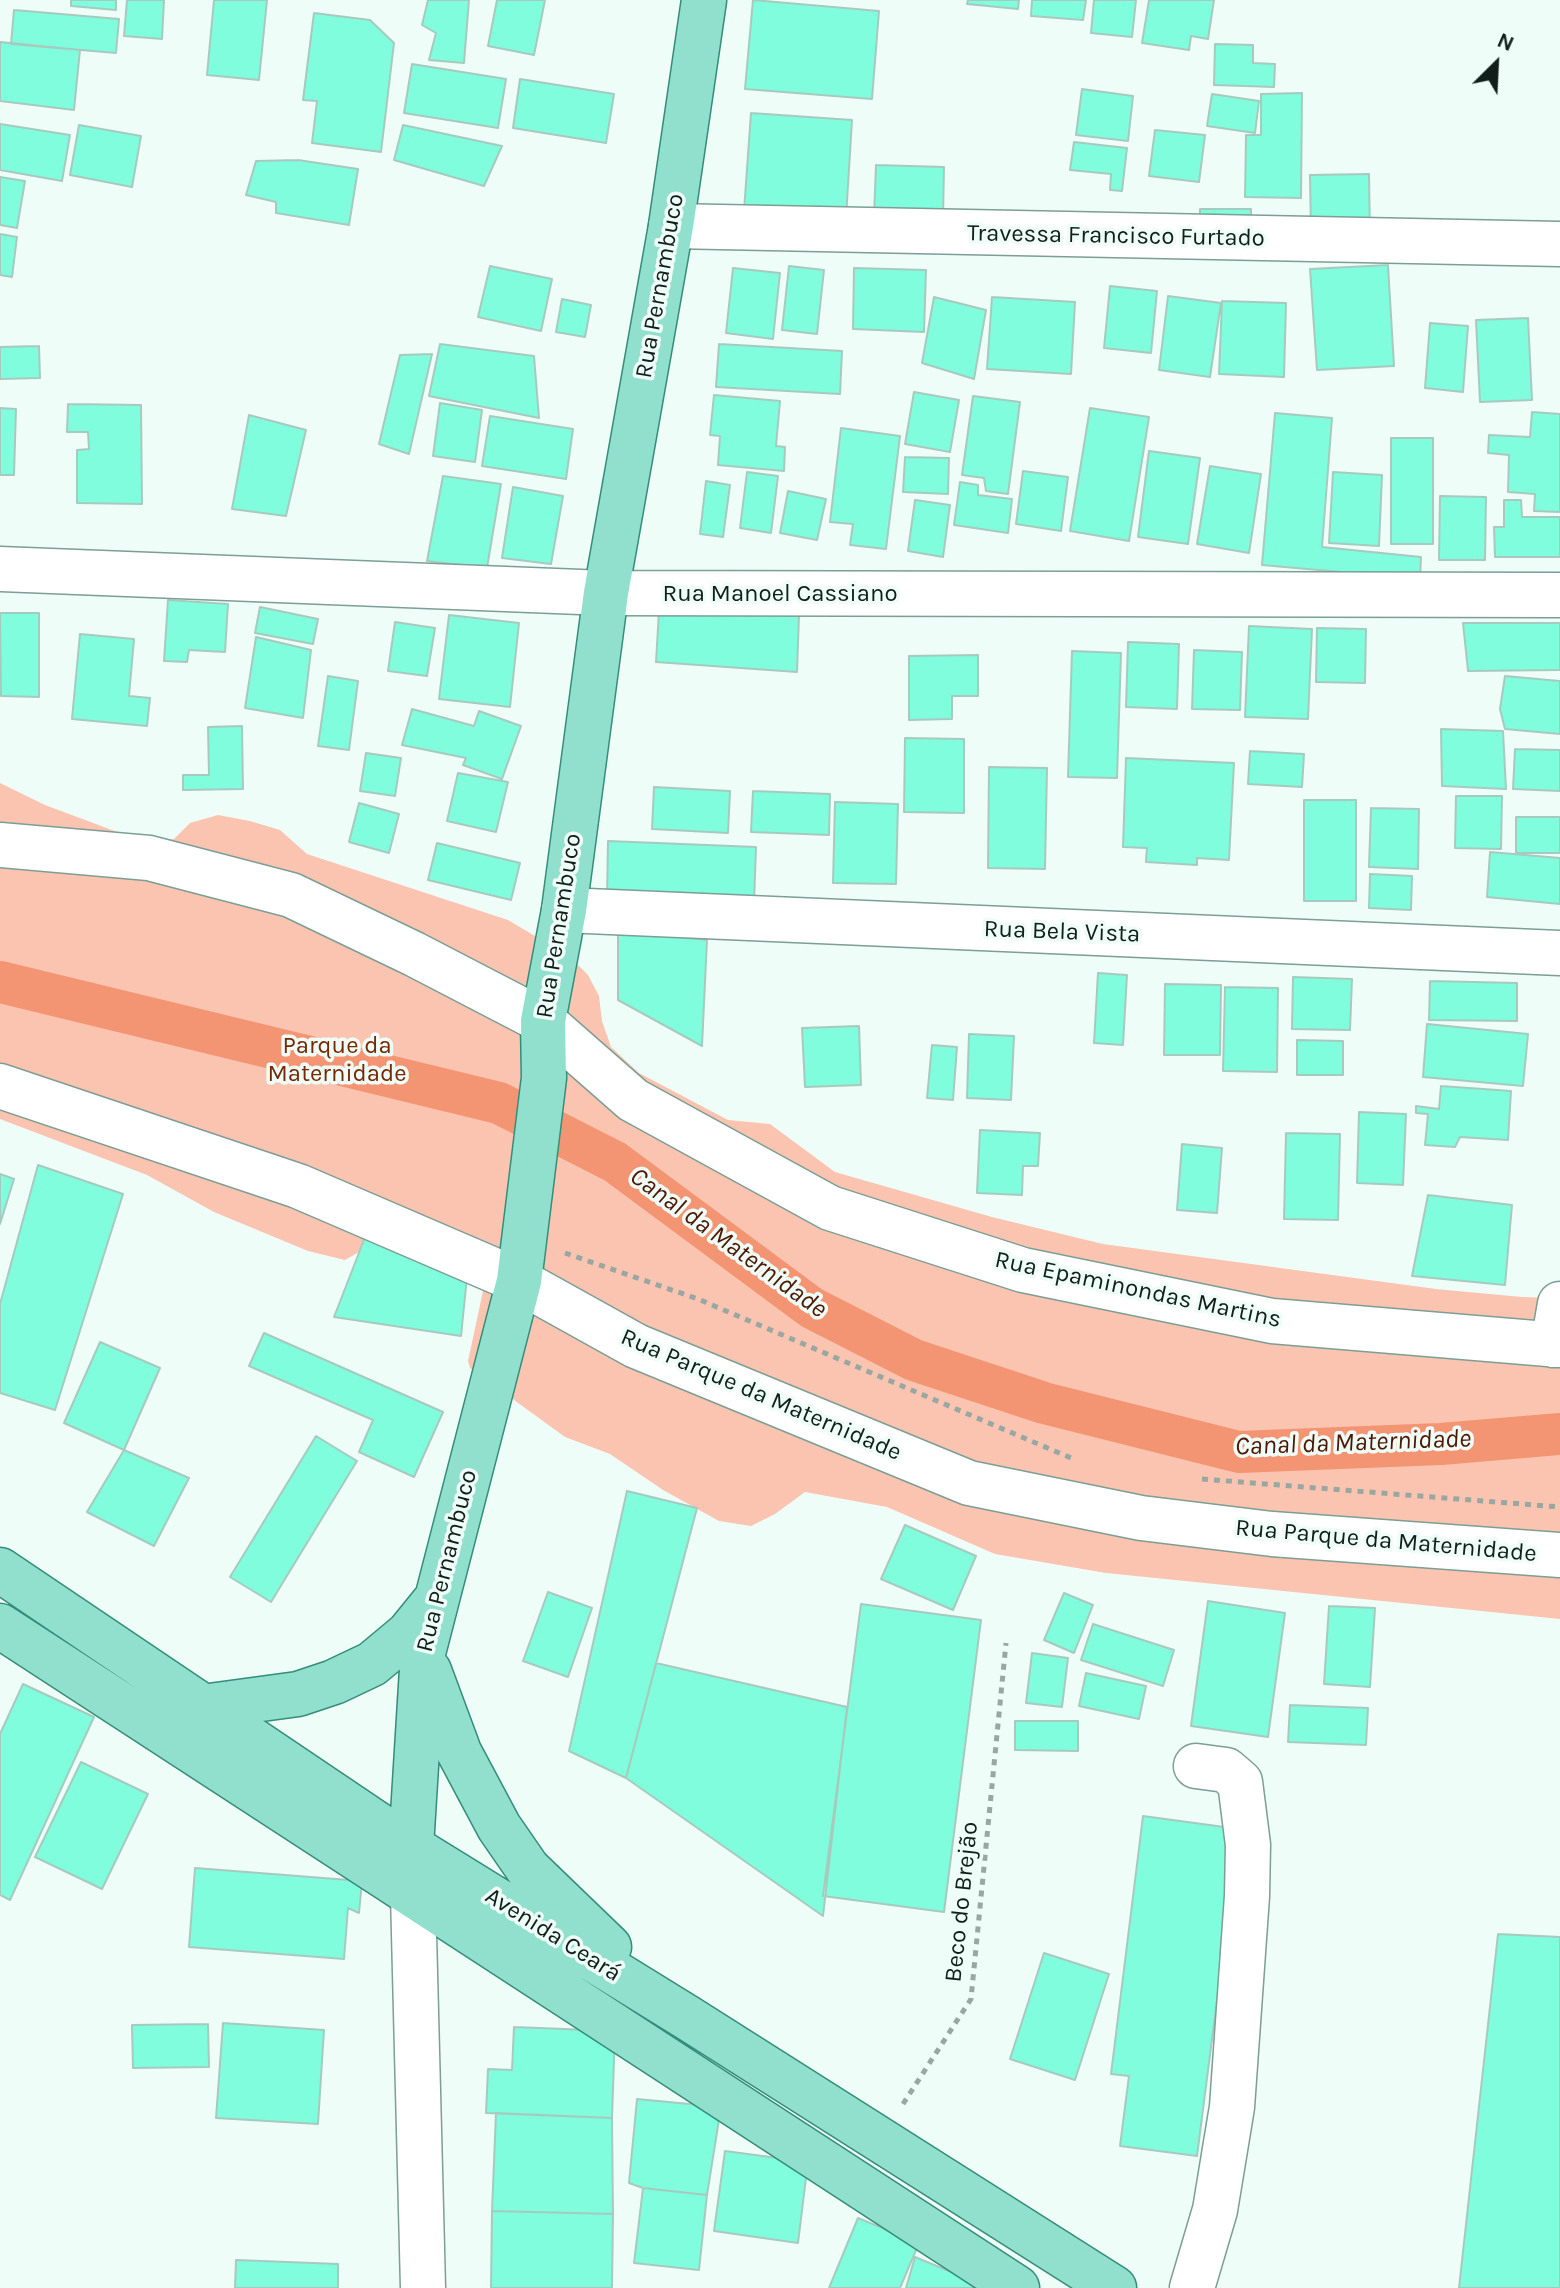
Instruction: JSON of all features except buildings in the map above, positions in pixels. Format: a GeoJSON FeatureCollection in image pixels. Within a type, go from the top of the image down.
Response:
{"type":"FeatureCollection","features":[{"type":"Feature","properties":{"kind":"main road","name":"Rua Pernambuco"},"geometry":{"type":"LineString","coordinates":[[413,1894],[411,1847],[423,1653],[522,1261],[544,1078],[543,1021],[564,910],[606,593],[671,226],[704,0]]}},
{"type":"Feature","properties":{"kind":"main road","name":"Avenida Ceará"},"geometry":{"type":"LineString","coordinates":[[0,1570],[411,1847],[1114,2288]]}},
{"type":"Feature","properties":{"kind":"main road"},"geometry":{"type":"LineString","coordinates":[[202,1707],[298,1694],[334,1682],[372,1664],[408,1634],[435,1600]]}},
{"type":"Feature","properties":{"kind":"main road","name":"Avenida Ceará"},"geometry":{"type":"LineString","coordinates":[[0,1626],[1017,2288]]}},
{"type":"Feature","properties":{"kind":"main road"},"geometry":{"type":"LineString","coordinates":[[423,1653],[459,1752],[485,1803],[528,1869],[572,1914],[688,2018]]}},
{"type":"Feature","properties":{"kind":"street","name":"Travessa Francisco Furtado"},"geometry":{"type":"LineString","coordinates":[[671,226],[1560,244]]}},
{"type":"Feature","properties":{"kind":"street","name":"Rua Manoel Cassiano"},"geometry":{"type":"LineString","coordinates":[[0,569],[606,593],[1560,595]]}},
{"type":"Feature","properties":{"kind":"street","name":"Rua Epaminondas Martins"},"geometry":{"type":"LineString","coordinates":[[0,845],[149,858],[291,895],[543,1021],[633,1100],[830,1208],[1023,1270],[1272,1321],[1558,1331]]}},
{"type":"Feature","properties":{"kind":"street","name":"Rua Bela Vista"},"geometry":{"type":"LineString","coordinates":[[564,910],[1560,953]]}},
{"type":"Feature","properties":{"kind":"street","name":"Rua Parque da Maternidade"},"geometry":{"type":"LineString","coordinates":[[0,1086],[522,1261],[636,1346],[969,1483],[1141,1518],[1272,1534],[1560,1555]]}},
{"type":"Feature","properties":{"kind":"street"},"geometry":{"type":"LineString","coordinates":[[1192,2288],[1215,2210],[1226,2156],[1248,1871],[1240,1782],[1226,1770],[1196,1766]]}},
{"type":"Feature","properties":{"kind":"street"},"geometry":{"type":"LineString","coordinates":[[413,1894],[423,2288]]}},
{"type":"Feature","properties":{"kind":"path"},"geometry":{"type":"LineString","coordinates":[[522,1261],[587,1260],[698,1299],[1075,1459]]}},
{"type":"Feature","properties":{"kind":"path","name":"Rua Parque da Maternidade"},"geometry":{"type":"LineString","coordinates":[[1198,1479],[1560,1507]]}},
{"type":"Feature","properties":{"kind":"path","name":"Beco do Brejão"},"geometry":{"type":"LineString","coordinates":[[879,2140],[971,1999],[1006,1643]]}},
{"type":"Feature","properties":{"kind":"green space","name":"Parque da Maternidade"},"geometry":{"type":"Polygon","coordinates":[[[0,783],[45,805],[128,836],[154,842],[174,839],[190,823],[218,815],[250,821],[280,830],[307,854],[508,920],[569,956],[588,975],[599,996],[602,1021],[611,1047],[639,1073],[728,1120],[770,1124],[835,1172],[992,1217],[1103,1244],[1436,1289],[1522,1297],[1555,1298],[1560,1294],[1560,1619],[1106,1573],[995,1554],[887,1507],[805,1492],[775,1514],[751,1526],[719,1521],[663,1490],[610,1454],[565,1437],[470,1368],[468,1361],[483,1291],[481,1284],[366,1248],[345,1260],[308,1251],[214,1212],[147,1175],[0,1119],[0,783]]]}},
{"type":"Feature","properties":{"kind":"waterway","name":"Canal da Maternidade"},"geometry":{"type":"LineString","coordinates":[[0,982],[499,1103],[615,1162],[812,1308],[914,1360],[1044,1403],[1239,1452],[1441,1444],[1560,1434]]}}]}
